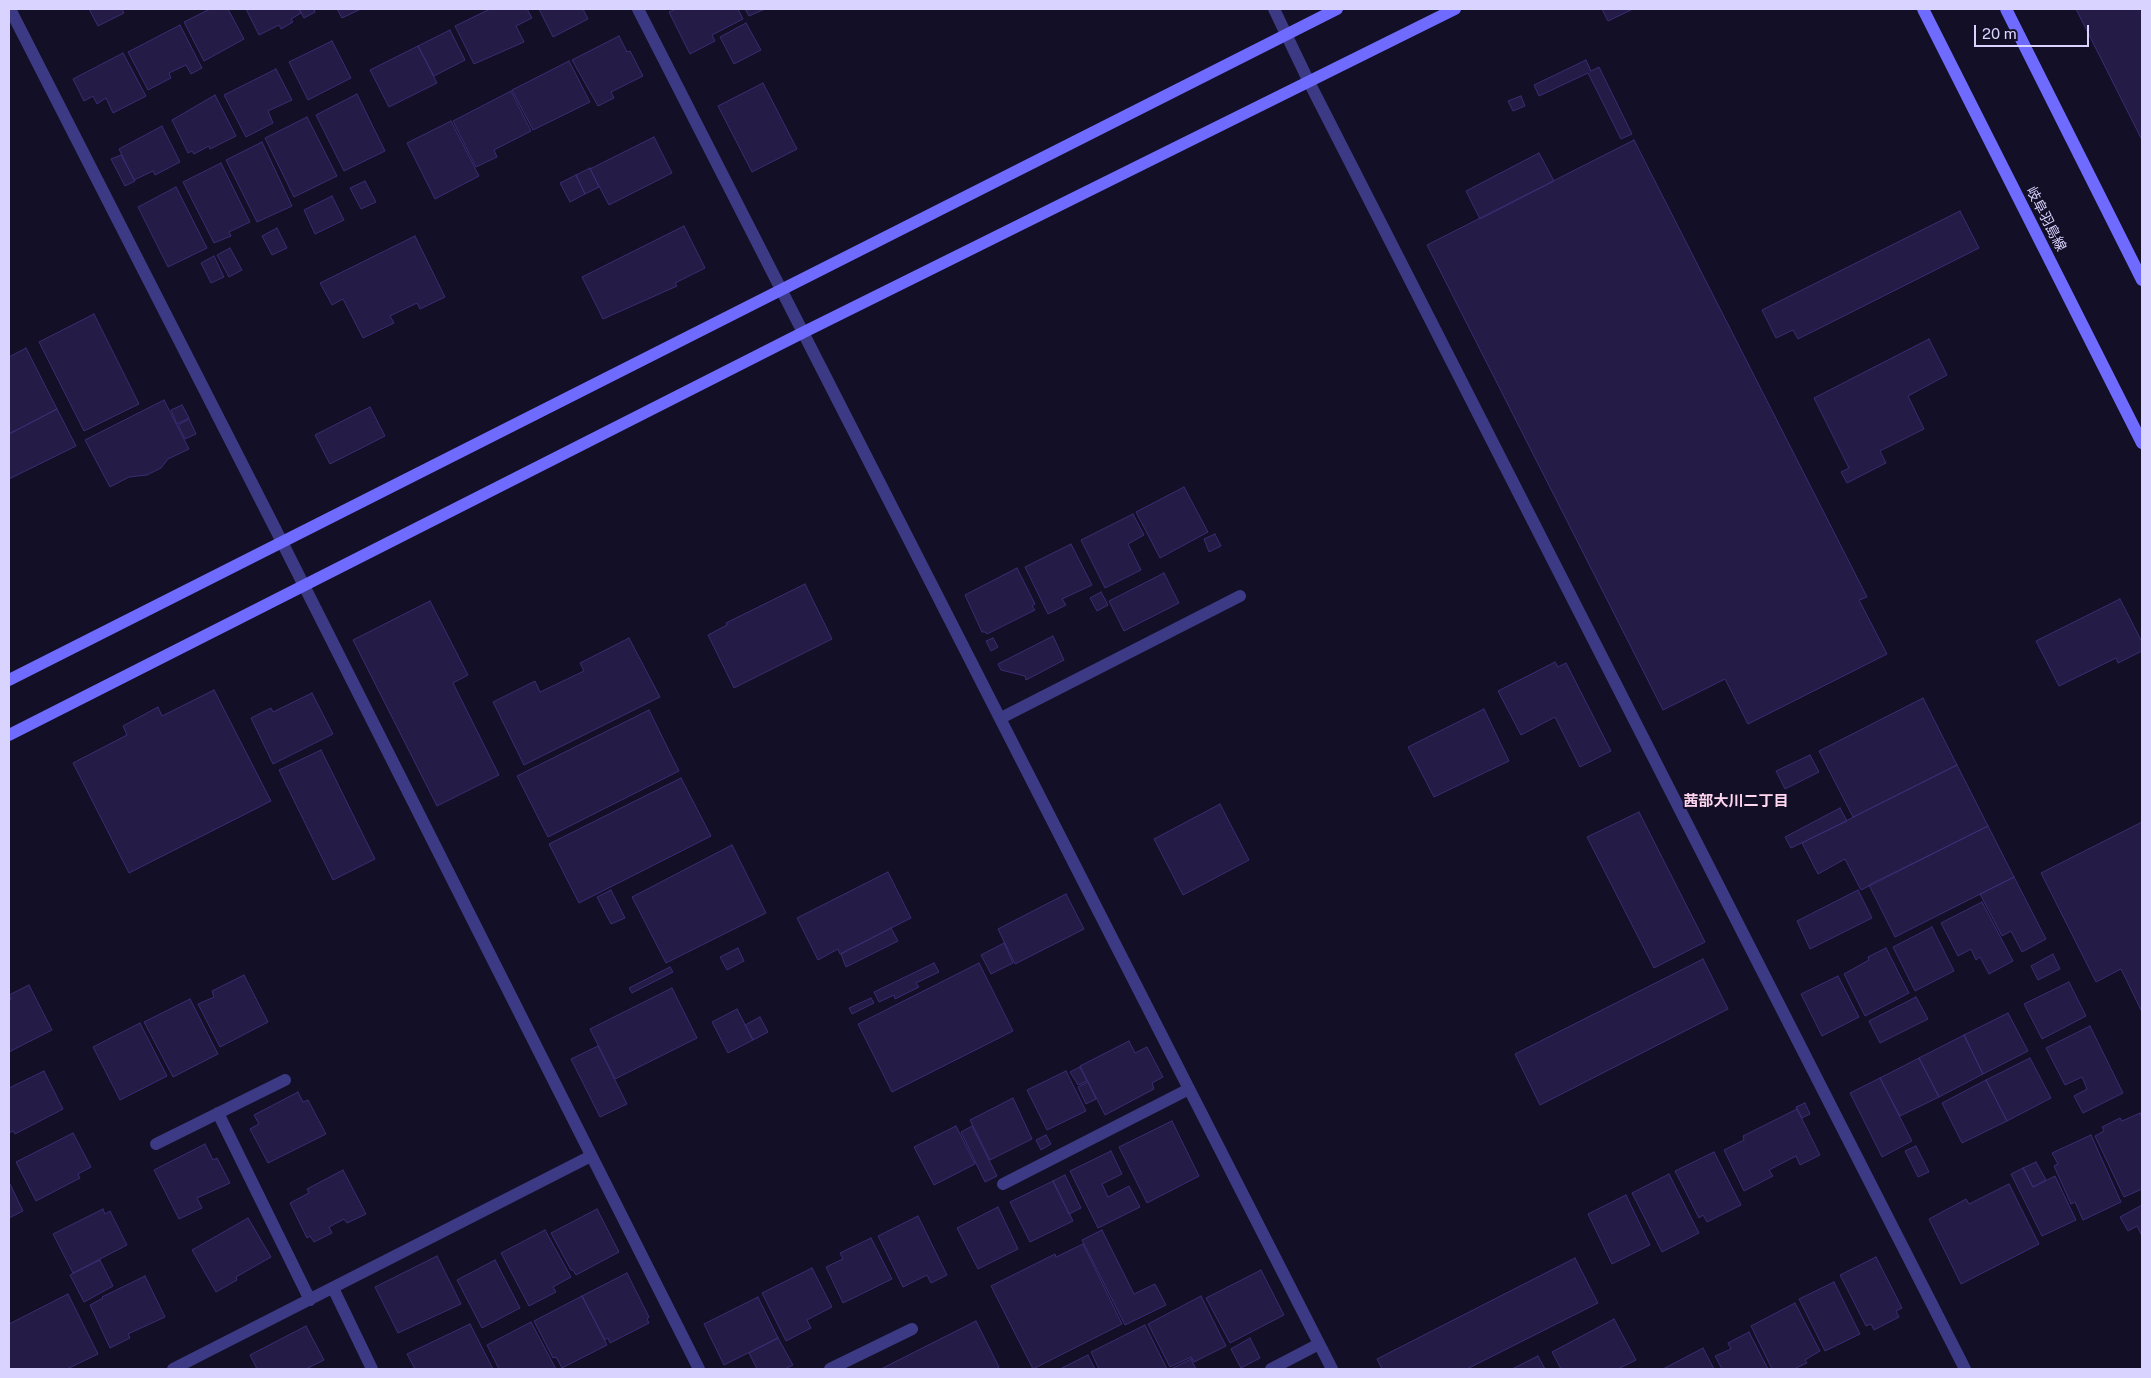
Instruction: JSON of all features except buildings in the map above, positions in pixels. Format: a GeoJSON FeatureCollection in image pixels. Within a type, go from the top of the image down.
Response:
{"type":"FeatureCollection","features":[{"type":"Feature","properties":{"kind":"street"},"geometry":{"type":"LineString","coordinates":[[10,9],[282,542],[591,1156],[695,1368]]}},
{"type":"Feature","properties":{"kind":"street"},"geometry":{"type":"LineString","coordinates":[[638,9],[1332,1369]]}},
{"type":"Feature","properties":{"kind":"street"},"geometry":{"type":"LineString","coordinates":[[1274,9],[1309,82],[1965,1369]]}},
{"type":"Feature","properties":{"kind":"street"},"geometry":{"type":"LineString","coordinates":[[9,680],[1337,9]]}},
{"type":"Feature","properties":{"kind":"street"},"geometry":{"type":"LineString","coordinates":[[9,735],[804,332],[1454,9]]}},
{"type":"Feature","properties":{"kind":"street","name":"岐阜羽島線"},"geometry":{"type":"LineString","coordinates":[[1923,9],[2142,443]]}},
{"type":"Feature","properties":{"kind":"street"},"geometry":{"type":"LineString","coordinates":[[2006,9],[2142,280]]}},
{"type":"Feature","properties":{"kind":"street"},"geometry":{"type":"LineString","coordinates":[[1001,718],[1240,596]]}},
{"type":"Feature","properties":{"kind":"street"},"geometry":{"type":"LineString","coordinates":[[156,1144],[285,1080]]}},
{"type":"Feature","properties":{"kind":"street"},"geometry":{"type":"LineString","coordinates":[[1003,1184],[1189,1089]]}},
{"type":"Feature","properties":{"kind":"street"},"geometry":{"type":"LineString","coordinates":[[218,1113],[310,1300]]}},
{"type":"Feature","properties":{"kind":"street"},"geometry":{"type":"LineString","coordinates":[[173,1369],[591,1156]]}},
{"type":"Feature","properties":{"kind":"street"},"geometry":{"type":"LineString","coordinates":[[333,1288],[372,1369]]}},
{"type":"Feature","properties":{"kind":"street"},"geometry":{"type":"LineString","coordinates":[[830,1369],[912,1329]]}},
{"type":"Feature","properties":{"kind":"street"},"geometry":{"type":"LineString","coordinates":[[1271,1369],[1319,1344]]}},
{"type":"Feature","properties":{"kind":"district","name":"茜部大川二丁目"},"geometry":{"type":"Point","coordinates":[1736,801]}}]}
